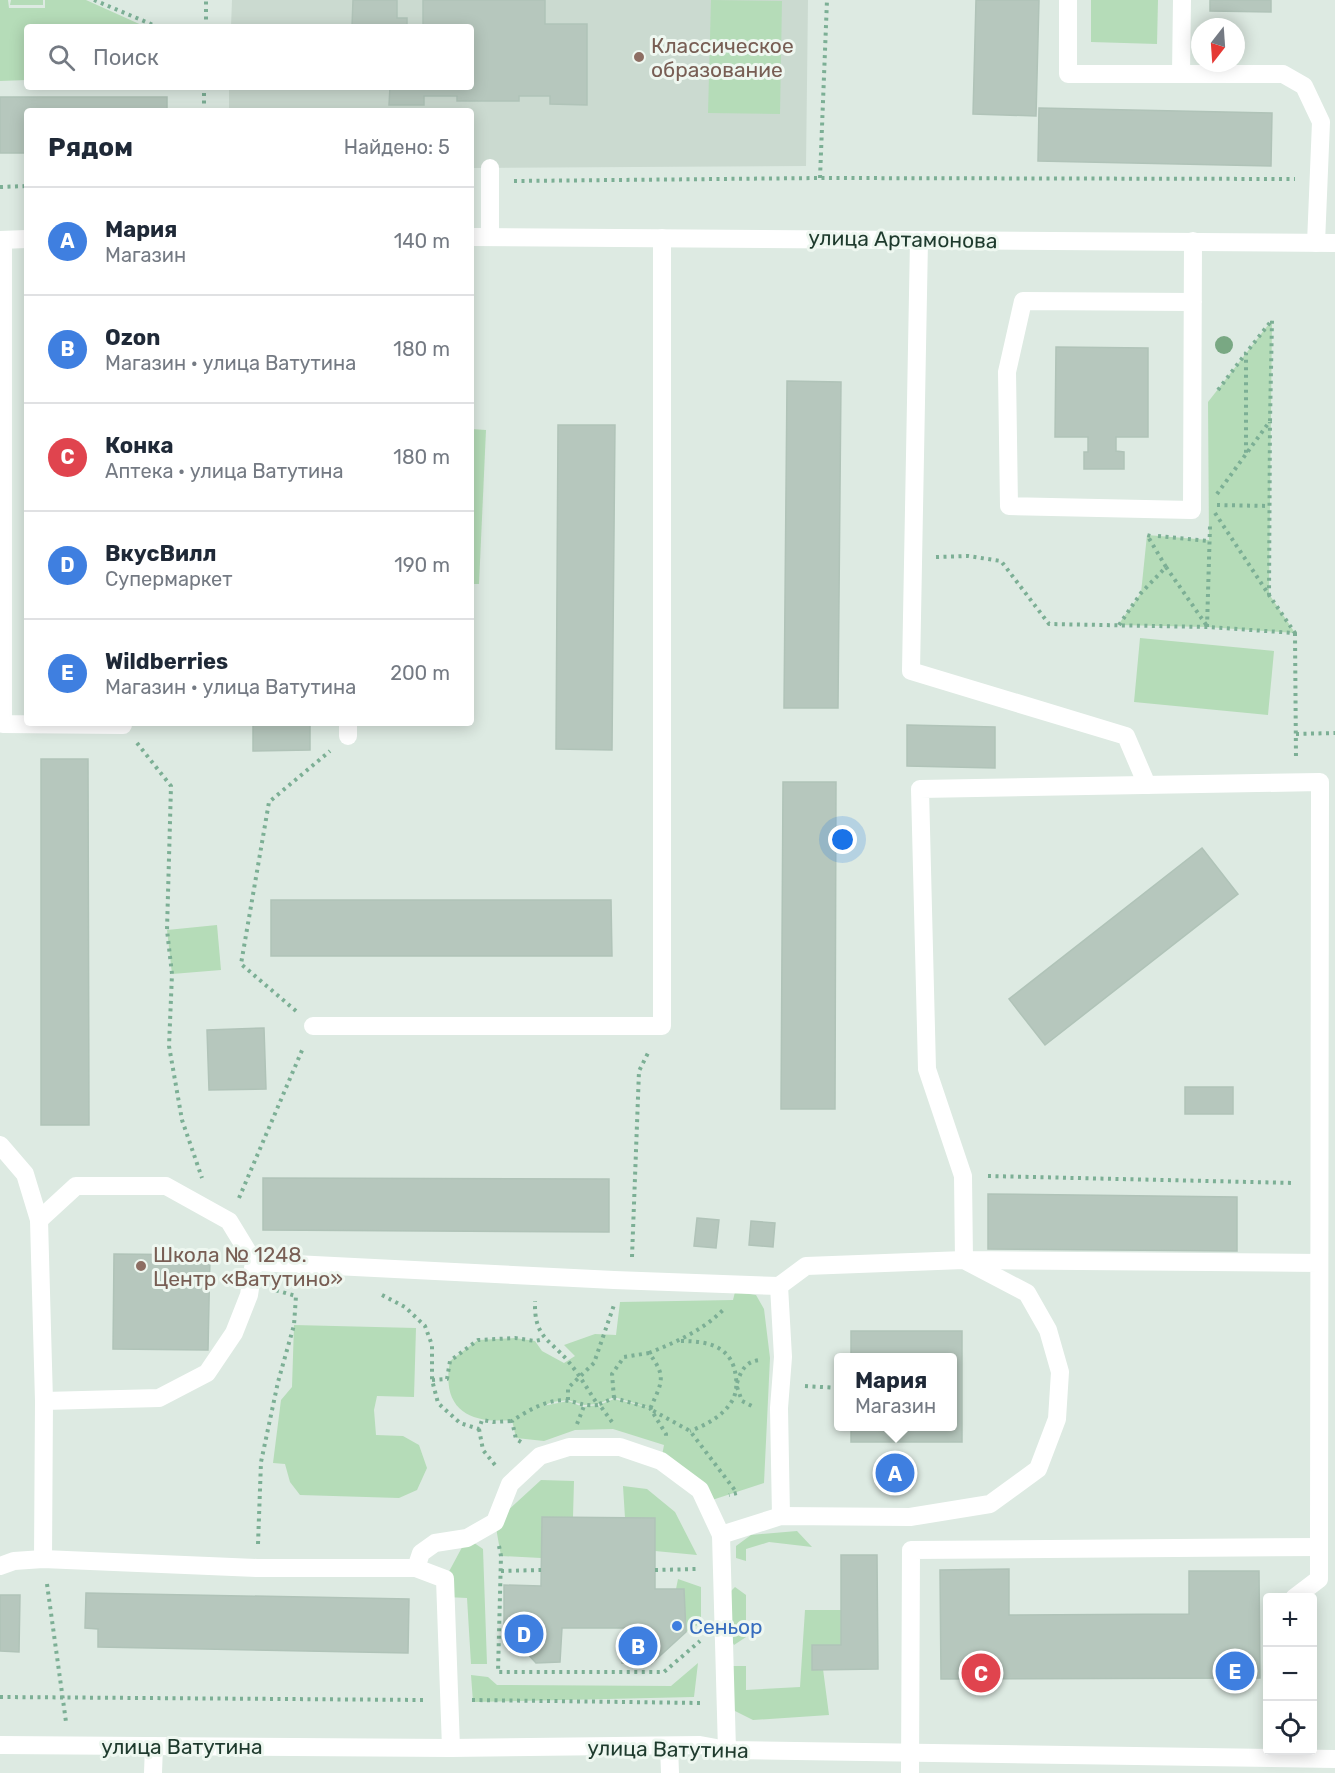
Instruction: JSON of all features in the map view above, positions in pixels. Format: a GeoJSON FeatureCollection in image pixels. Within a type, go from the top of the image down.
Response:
{"type":"FeatureCollection","features":[{"type":"Feature","properties":{"kind":"street"},"geometry":{"type":"LineString","coordinates":[[1068,0],[1068,74],[1283,74],[1304,86],[1321,122],[1316,243]]}},
{"type":"Feature","properties":{"kind":"street"},"geometry":{"type":"LineString","coordinates":[[1181,74],[1182,0]]}},
{"type":"Feature","properties":{"kind":"street"},"geometry":{"type":"LineString","coordinates":[[490,175],[490,237]]}},
{"type":"Feature","properties":{"kind":"street","name":"улица Артамонова"},"geometry":{"type":"LineString","coordinates":[[474,237],[1335,243]]}},
{"type":"Feature","properties":{"kind":"street"},"geometry":{"type":"LineString","coordinates":[[313,1026],[662,1026],[662,238]]}},
{"type":"Feature","properties":{"kind":"street"},"geometry":{"type":"LineString","coordinates":[[24,239],[2,240],[3,724],[24,724]]}},
{"type":"Feature","properties":{"kind":"street"},"geometry":{"type":"LineString","coordinates":[[919,240],[911,671],[1126,736],[1147,785]]}},
{"type":"Feature","properties":{"kind":"street"},"geometry":{"type":"LineString","coordinates":[[1193,241],[1193,302],[1192,510],[1009,506],[1007,372],[1023,301],[1193,302]]}},
{"type":"Feature","properties":{"kind":"street"},"geometry":{"type":"LineString","coordinates":[[964,1260],[963,1176],[927,1069],[921,789],[1320,782],[1319,1547],[1327,1579],[1303,1593]]}},
{"type":"Feature","properties":{"kind":"street"},"geometry":{"type":"LineString","coordinates":[[0,1145],[25,1174],[39,1220],[44,1401],[43,1559]]}},
{"type":"Feature","properties":{"kind":"street"},"geometry":{"type":"LineString","coordinates":[[39,1220],[76,1186],[166,1186],[229,1221],[254,1262],[249,1296],[234,1333],[207,1373],[159,1398],[44,1401]]}},
{"type":"Feature","properties":{"kind":"street"},"geometry":{"type":"LineString","coordinates":[[254,1262],[778,1286],[806,1266],[964,1260],[1320,1263]]}},
{"type":"Feature","properties":{"kind":"street"},"geometry":{"type":"LineString","coordinates":[[721,1535],[781,1516],[910,1517],[990,1504],[1038,1469],[1058,1419],[1060,1372],[1048,1330],[1027,1293],[964,1260]]}},
{"type":"Feature","properties":{"kind":"street"},"geometry":{"type":"LineString","coordinates":[[778,1286],[783,1358],[779,1408],[781,1516]]}},
{"type":"Feature","properties":{"kind":"street"},"geometry":{"type":"LineString","coordinates":[[416,1568],[421,1553],[435,1543],[467,1538],[495,1521],[510,1484],[540,1456],[569,1447],[620,1447],[661,1461],[700,1490],[721,1535],[728,1750]]}},
{"type":"Feature","properties":{"kind":"street"},"geometry":{"type":"LineString","coordinates":[[910,1517],[910,1773]]}},
{"type":"Feature","properties":{"kind":"street"},"geometry":{"type":"LineString","coordinates":[[911,1550],[1319,1547]]}},
{"type":"Feature","properties":{"kind":"street"},"geometry":{"type":"LineString","coordinates":[[0,1566],[15,1561],[43,1559],[257,1568],[416,1568],[445,1579],[451,1748]]}},
{"type":"Feature","properties":{"kind":"street","name":"улица Ватутина"},"geometry":{"type":"LineString","coordinates":[[0,1745],[451,1748],[700,1745],[728,1750],[1284,1761],[1335,1759]]}},
{"type":"Feature","properties":{"kind":"street"},"geometry":{"type":"LineString","coordinates":[[153,1773],[154,1746]]}},
{"type":"Feature","properties":{"kind":"street"},"geometry":{"type":"LineString","coordinates":[[669,1746],[670,1773]]}},
{"type":"Feature","properties":{"kind":"path"},"geometry":{"type":"LineString","coordinates":[[94,0],[151,24]]}},
{"type":"Feature","properties":{"kind":"path"},"geometry":{"type":"LineString","coordinates":[[206,0],[206,24]]}},
{"type":"Feature","properties":{"kind":"path"},"geometry":{"type":"LineString","coordinates":[[820,178],[827,0]]}},
{"type":"Feature","properties":{"kind":"path"},"geometry":{"type":"LineString","coordinates":[[204,90],[204,108]]}},
{"type":"Feature","properties":{"kind":"path"},"geometry":{"type":"LineString","coordinates":[[490,175],[1318,179]]}},
{"type":"Feature","properties":{"kind":"path"},"geometry":{"type":"LineString","coordinates":[[0,187],[24,186]]}},
{"type":"Feature","properties":{"kind":"path"},"geometry":{"type":"LineString","coordinates":[[1246,454],[1246,353],[1272,320],[1269,595]]}},
{"type":"Feature","properties":{"kind":"path"},"geometry":{"type":"LineString","coordinates":[[1216,496],[1270,421]]}},
{"type":"Feature","properties":{"kind":"path"},"geometry":{"type":"LineString","coordinates":[[1269,506],[1210,505],[1295,633],[1296,782]]}},
{"type":"Feature","properties":{"kind":"path"},"geometry":{"type":"LineString","coordinates":[[1208,627],[1166,567],[1147,535],[1209,541]]}},
{"type":"Feature","properties":{"kind":"path"},"geometry":{"type":"LineString","coordinates":[[913,558],[968,555],[1001,561],[1049,624],[1208,627],[1295,633]]}},
{"type":"Feature","properties":{"kind":"path"},"geometry":{"type":"LineString","coordinates":[[1118,625],[1141,593],[1166,567]]}},
{"type":"Feature","properties":{"kind":"path"},"geometry":{"type":"LineString","coordinates":[[124,726],[171,786],[167,930],[172,974],[169,1046],[182,1120],[205,1186]]}},
{"type":"Feature","properties":{"kind":"path"},"geometry":{"type":"LineString","coordinates":[[229,1221],[313,1026],[241,964],[269,802],[348,729]]}},
{"type":"Feature","properties":{"kind":"path"},"geometry":{"type":"LineString","coordinates":[[1296,734],[1335,734]]}},
{"type":"Feature","properties":{"kind":"path"},"geometry":{"type":"LineString","coordinates":[[568,1400],[568,1388],[594,1363],[623,1280],[639,1071],[662,1026]]}},
{"type":"Feature","properties":{"kind":"path"},"geometry":{"type":"LineString","coordinates":[[963,1176],[1320,1183]]}},
{"type":"Feature","properties":{"kind":"path"},"geometry":{"type":"LineString","coordinates":[[366,1268],[371,1287],[405,1308],[425,1326],[432,1345],[432,1380],[438,1403],[460,1423],[479,1429]]}},
{"type":"Feature","properties":{"kind":"path"},"geometry":{"type":"LineString","coordinates":[[510,1484],[483,1450],[479,1429],[482,1420],[512,1421],[552,1402],[568,1400],[584,1406],[598,1405],[567,1361],[544,1339],[534,1318],[536,1276]]}},
{"type":"Feature","properties":{"kind":"path"},"geometry":{"type":"LineString","coordinates":[[251,1283],[296,1296],[294,1325],[278,1382],[261,1462],[257,1568]]}},
{"type":"Feature","properties":{"kind":"path"},"geometry":{"type":"LineString","coordinates":[[614,1398],[612,1374],[624,1357],[648,1353],[681,1341],[716,1318],[733,1300],[735,1285]]}},
{"type":"Feature","properties":{"kind":"path"},"geometry":{"type":"LineString","coordinates":[[432,1380],[447,1379],[450,1361],[478,1340],[515,1338],[535,1341],[544,1339]]}},
{"type":"Feature","properties":{"kind":"path"},"geometry":{"type":"LineString","coordinates":[[648,1353],[660,1368],[661,1385],[650,1408],[690,1431],[710,1423],[732,1401],[737,1386],[735,1366],[723,1350],[701,1341],[681,1341]]}},
{"type":"Feature","properties":{"kind":"path"},"geometry":{"type":"LineString","coordinates":[[780,1384],[834,1388]]}},
{"type":"Feature","properties":{"kind":"path"},"geometry":{"type":"LineString","coordinates":[[612,1447],[614,1424],[599,1404],[614,1398],[650,1408],[666,1434],[661,1461]]}},
{"type":"Feature","properties":{"kind":"path"},"geometry":{"type":"LineString","coordinates":[[512,1421],[516,1439],[540,1456]]}},
{"type":"Feature","properties":{"kind":"path"},"geometry":{"type":"LineString","coordinates":[[495,1521],[501,1556],[498,1672],[664,1672],[702,1640],[702,1631]]}},
{"type":"Feature","properties":{"kind":"path"},"geometry":{"type":"LineString","coordinates":[[43,1559],[70,1745]]}},
{"type":"Feature","properties":{"kind":"path"},"geometry":{"type":"LineString","coordinates":[[655,1569],[701,1569],[701,1578]]}},
{"type":"Feature","properties":{"kind":"path"},"geometry":{"type":"LineString","coordinates":[[501,1571],[541,1570]]}},
{"type":"Feature","properties":{"kind":"path"},"geometry":{"type":"LineString","coordinates":[[0,1696],[726,1703]]}},
{"type":"Feature","properties":{"kind":"shaded area","name":"Классическое образование"},"geometry":{"type":"Polygon","coordinates":[[[232,0],[808,0],[806,166],[474,168],[474,108],[229,108],[229,90],[474,90],[474,24],[231,24],[232,0]]]}},
{"type":"Feature","properties":{"kind":"green space"},"geometry":{"type":"Polygon","coordinates":[[[0,0],[8,0],[9,8],[45,8],[45,0],[86,0],[139,24],[24,24],[24,80],[0,81],[0,0]]]}},
{"type":"Feature","properties":{"kind":"green space"},"geometry":{"type":"Polygon","coordinates":[[[11,0],[43,0],[43,5],[10,5],[11,0]]]}},
{"type":"Feature","properties":{"kind":"green space"},"geometry":{"type":"Polygon","coordinates":[[[711,0],[782,1],[780,114],[708,113],[711,0]]]}},
{"type":"Feature","properties":{"kind":"green space"},"geometry":{"type":"Polygon","coordinates":[[[1091,0],[1158,0],[1157,44],[1091,42],[1091,0]]]}},
{"type":"Feature","properties":{"kind":"green space"},"geometry":{"type":"Polygon","coordinates":[[[1272,320],[1269,594],[1295,633],[1207,627],[1118,625],[1141,593],[1147,535],[1209,540],[1208,402],[1272,320]]]}},
{"type":"Feature","properties":{"kind":"green space"},"geometry":{"type":"Polygon","coordinates":[[[474,429],[486,430],[479,584],[474,584],[474,429]]]}},
{"type":"Feature","properties":{"kind":"green space"},"geometry":{"type":"Polygon","coordinates":[[[1140,638],[1274,651],[1268,715],[1134,702],[1140,638]]]}},
{"type":"Feature","properties":{"kind":"green space"},"geometry":{"type":"Polygon","coordinates":[[[217,925],[221,970],[172,974],[167,930],[217,925]]]}},
{"type":"Feature","properties":{"kind":"green space"},"geometry":{"type":"Polygon","coordinates":[[[735,1292],[756,1295],[764,1309],[770,1358],[764,1483],[706,1502],[661,1461],[664,1445],[613,1429],[575,1430],[544,1441],[516,1438],[512,1420],[497,1421],[471,1416],[454,1402],[450,1391],[448,1377],[450,1361],[478,1340],[515,1338],[535,1341],[542,1351],[564,1363],[575,1356],[564,1345],[595,1334],[616,1335],[620,1302],[733,1300],[735,1292]],[[614,1397],[598,1404],[584,1405],[568,1400],[543,1406],[568,1401],[583,1407],[598,1405],[603,1412],[599,1405],[614,1399],[651,1408],[614,1397]]]}},
{"type":"Feature","properties":{"kind":"green space"},"geometry":{"type":"Polygon","coordinates":[[[294,1325],[416,1328],[414,1397],[377,1396],[374,1410],[376,1435],[403,1436],[419,1445],[427,1468],[417,1490],[399,1498],[300,1495],[290,1482],[285,1464],[273,1463],[281,1400],[292,1387],[294,1325]]]}},
{"type":"Feature","properties":{"kind":"green space"},"geometry":{"type":"Polygon","coordinates":[[[541,1480],[574,1481],[573,1517],[542,1517],[541,1558],[501,1556],[495,1522],[541,1480]]]}},
{"type":"Feature","properties":{"kind":"green space"},"geometry":{"type":"Polygon","coordinates":[[[623,1486],[647,1489],[675,1512],[697,1555],[655,1551],[655,1518],[625,1518],[623,1486]]]}},
{"type":"Feature","properties":{"kind":"green space"},"geometry":{"type":"Polygon","coordinates":[[[797,1531],[812,1547],[769,1542],[746,1549],[746,1561],[736,1558],[736,1546],[751,1535],[797,1531]]]}},
{"type":"Feature","properties":{"kind":"green space"},"geometry":{"type":"Polygon","coordinates":[[[467,1538],[483,1549],[487,1664],[471,1664],[467,1598],[446,1597],[445,1579],[467,1538]]]}},
{"type":"Feature","properties":{"kind":"green space"},"geometry":{"type":"Polygon","coordinates":[[[678,1579],[701,1587],[701,1623],[686,1632],[684,1589],[676,1589],[678,1579]]]}},
{"type":"Feature","properties":{"kind":"green space"},"geometry":{"type":"Polygon","coordinates":[[[735,1587],[746,1595],[746,1637],[734,1645],[728,1633],[730,1592],[735,1587]]]}},
{"type":"Feature","properties":{"kind":"green space"},"geometry":{"type":"Polygon","coordinates":[[[805,1610],[841,1610],[841,1645],[812,1645],[812,1669],[823,1669],[829,1715],[753,1720],[733,1710],[731,1666],[746,1666],[746,1690],[800,1687],[805,1610]]]}},
{"type":"Feature","properties":{"kind":"green space"},"geometry":{"type":"Polygon","coordinates":[[[698,1663],[694,1697],[473,1702],[471,1675],[488,1677],[497,1685],[671,1686],[698,1663]]]}},
{"type":"Feature","properties":{"kind":"building"},"geometry":{"type":"Polygon","coordinates":[[[353,0],[397,0],[397,18],[407,18],[407,24],[352,24],[353,0]]]}},
{"type":"Feature","properties":{"kind":"building"},"geometry":{"type":"Polygon","coordinates":[[[423,0],[545,0],[545,24],[587,24],[587,105],[550,104],[550,96],[519,96],[519,101],[457,101],[457,96],[424,96],[424,105],[389,105],[390,90],[474,90],[474,24],[423,24],[423,0]]]}},
{"type":"Feature","properties":{"kind":"building"},"geometry":{"type":"Polygon","coordinates":[[[976,0],[1039,0],[1036,116],[973,114],[976,0]]]}},
{"type":"Feature","properties":{"kind":"building"},"geometry":{"type":"Polygon","coordinates":[[[1210,0],[1271,0],[1271,12],[1210,11],[1210,0]]]}},
{"type":"Feature","properties":{"kind":"building"},"geometry":{"type":"Polygon","coordinates":[[[0,97],[167,97],[167,108],[24,108],[24,153],[0,153],[0,97]]]}},
{"type":"Feature","properties":{"kind":"building"},"geometry":{"type":"Polygon","coordinates":[[[1039,108],[1272,113],[1271,166],[1038,161],[1039,108]]]}},
{"type":"Feature","properties":{"kind":"building"},"geometry":{"type":"Polygon","coordinates":[[[1056,347],[1148,348],[1148,437],[1116,437],[1116,451],[1124,452],[1124,469],[1084,469],[1084,452],[1088,452],[1088,437],[1055,437],[1056,347]]]}},
{"type":"Feature","properties":{"kind":"building"},"geometry":{"type":"Polygon","coordinates":[[[787,381],[841,382],[838,708],[784,708],[787,381]]]}},
{"type":"Feature","properties":{"kind":"building"},"geometry":{"type":"Polygon","coordinates":[[[558,425],[615,425],[612,750],[556,749],[558,425]]]}},
{"type":"Feature","properties":{"kind":"building"},"geometry":{"type":"Polygon","coordinates":[[[907,725],[995,727],[995,768],[907,766],[907,725]]]}},
{"type":"Feature","properties":{"kind":"building"},"geometry":{"type":"Polygon","coordinates":[[[253,726],[310,726],[310,750],[253,751],[253,726]]]}},
{"type":"Feature","properties":{"kind":"building"},"geometry":{"type":"Polygon","coordinates":[[[41,759],[88,759],[89,1125],[41,1125],[41,759]]]}},
{"type":"Feature","properties":{"kind":"building"},"geometry":{"type":"Polygon","coordinates":[[[783,782],[836,782],[835,1109],[781,1109],[783,782]]]}},
{"type":"Feature","properties":{"kind":"building"},"geometry":{"type":"Polygon","coordinates":[[[1202,848],[1238,894],[1045,1045],[1009,999],[1202,848]]]}},
{"type":"Feature","properties":{"kind":"building"},"geometry":{"type":"Polygon","coordinates":[[[271,900],[611,900],[612,956],[271,956],[271,900]]]}},
{"type":"Feature","properties":{"kind":"building"},"geometry":{"type":"Polygon","coordinates":[[[264,1028],[266,1089],[209,1090],[207,1030],[264,1028]]]}},
{"type":"Feature","properties":{"kind":"building"},"geometry":{"type":"Polygon","coordinates":[[[1185,1087],[1233,1087],[1233,1114],[1185,1114],[1185,1087]]]}},
{"type":"Feature","properties":{"kind":"building"},"geometry":{"type":"Polygon","coordinates":[[[263,1178],[609,1179],[609,1232],[263,1230],[263,1178]]]}},
{"type":"Feature","properties":{"kind":"building"},"geometry":{"type":"Polygon","coordinates":[[[988,1194],[1237,1197],[1237,1251],[988,1249],[988,1194]]]}},
{"type":"Feature","properties":{"kind":"building"},"geometry":{"type":"Polygon","coordinates":[[[697,1218],[719,1220],[716,1248],[694,1246],[697,1218]]]}},
{"type":"Feature","properties":{"kind":"building"},"geometry":{"type":"Polygon","coordinates":[[[751,1221],[775,1223],[773,1247],[749,1245],[751,1221]]]}},
{"type":"Feature","properties":{"kind":"building"},"geometry":{"type":"Polygon","coordinates":[[[114,1254],[210,1255],[208,1350],[113,1349],[114,1254]]]}},
{"type":"Feature","properties":{"kind":"building"},"geometry":{"type":"Polygon","coordinates":[[[851,1331],[962,1331],[962,1442],[851,1442],[851,1431],[957,1431],[957,1353],[851,1353],[851,1331]]]}},
{"type":"Feature","properties":{"kind":"building"},"geometry":{"type":"Polygon","coordinates":[[[542,1517],[655,1518],[655,1589],[684,1589],[686,1632],[651,1664],[622,1663],[626,1628],[562,1628],[560,1662],[536,1663],[504,1628],[504,1585],[541,1586],[542,1517]]]}},
{"type":"Feature","properties":{"kind":"building"},"geometry":{"type":"Polygon","coordinates":[[[841,1555],[877,1555],[878,1669],[812,1670],[812,1645],[841,1645],[841,1555]]]}},
{"type":"Feature","properties":{"kind":"building"},"geometry":{"type":"Polygon","coordinates":[[[1009,1569],[1009,1615],[1189,1614],[1189,1571],[1259,1571],[1260,1678],[941,1679],[940,1570],[1009,1569]]]}},
{"type":"Feature","properties":{"kind":"building"},"geometry":{"type":"Polygon","coordinates":[[[86,1593],[409,1599],[408,1653],[98,1647],[98,1629],[85,1628],[86,1593]]]}},
{"type":"Feature","properties":{"kind":"building"},"geometry":{"type":"Polygon","coordinates":[[[0,1595],[20,1595],[19,1652],[0,1651],[0,1595]]]}},
{"type":"Feature","properties":{"kind":"place","name":"Классическое образование"},"geometry":{"type":"Point","coordinates":[639,57]}},
{"type":"Feature","properties":{"kind":"place","name":"Школа № 1248. Центр «Ватутино»"},"geometry":{"type":"Point","coordinates":[141,1266]}},
{"type":"Feature","properties":{"kind":"place","name":"Мария"},"geometry":{"type":"Point","coordinates":[895,1473]}},
{"type":"Feature","properties":{"kind":"place","name":"Сеньор"},"geometry":{"type":"Point","coordinates":[677,1626]}},
{"type":"Feature","properties":{"kind":"place","name":"ВкусВилл"},"geometry":{"type":"Point","coordinates":[524,1634]}},
{"type":"Feature","properties":{"kind":"place","name":"Ozon"},"geometry":{"type":"Point","coordinates":[638,1646]}},
{"type":"Feature","properties":{"kind":"place","name":"Wildberries"},"geometry":{"type":"Point","coordinates":[1235,1671]}},
{"type":"Feature","properties":{"kind":"place","name":"Конка"},"geometry":{"type":"Point","coordinates":[981,1673]}}]}
